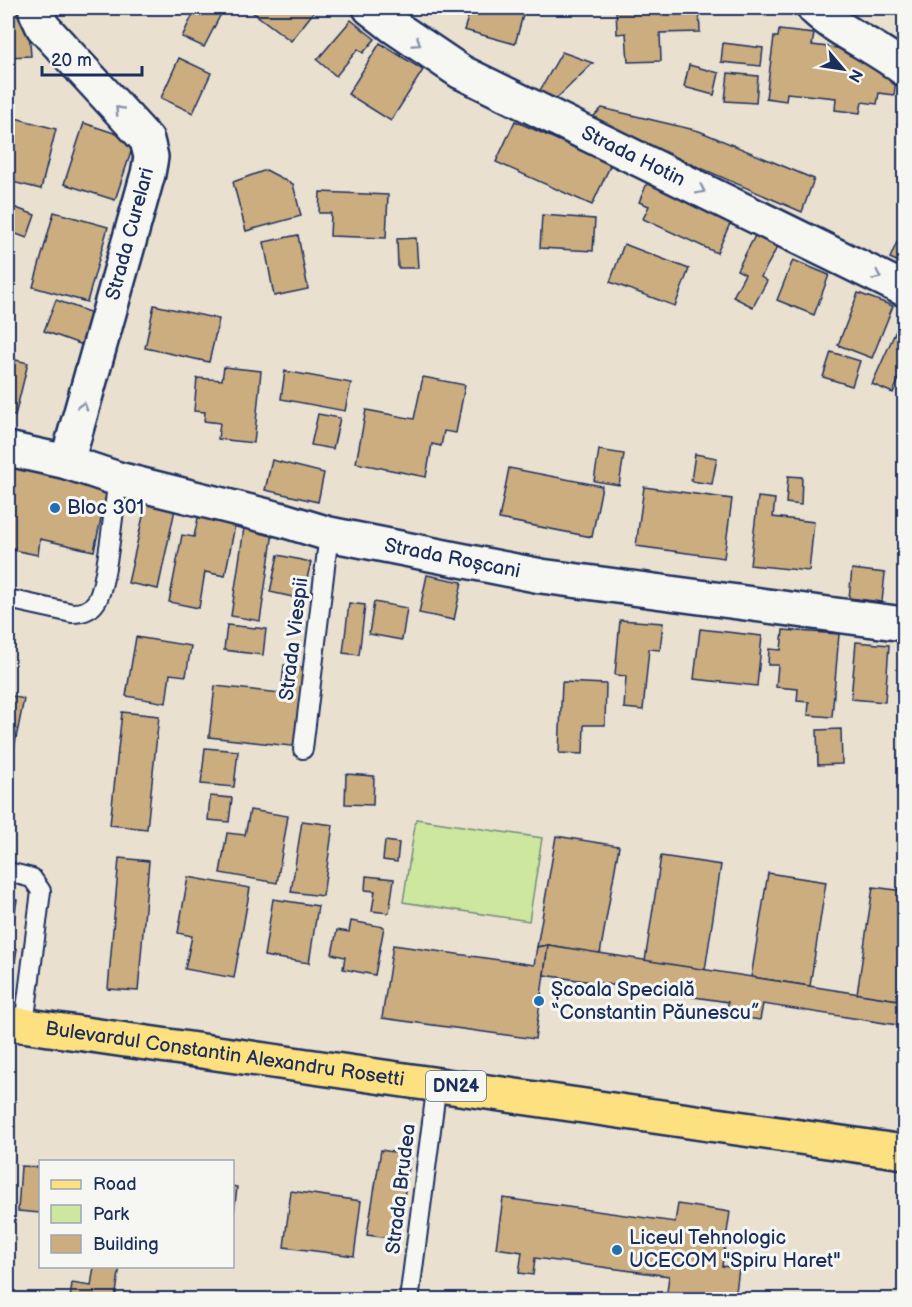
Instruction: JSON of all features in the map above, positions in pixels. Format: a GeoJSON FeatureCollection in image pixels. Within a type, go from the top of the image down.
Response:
{"type":"FeatureCollection","features":[{"type":"Feature","properties":{"kind":"main road","name":"Bulevardul Constantin Alexandru Rosetti"},"geometry":{"type":"LineString","coordinates":[[15,1032],[435,1092],[904,1152]]}},
{"type":"Feature","properties":{"kind":"main road","name":"Bulevardul Constantin Alexandru Rosetti"},"geometry":{"type":"LineString","coordinates":[[435,1092],[904,1168]]}},
{"type":"Feature","properties":{"kind":"street","name":"Strada Curelari"},"geometry":{"type":"LineString","coordinates":[[37,8],[36,12],[43,27],[147,140],[151,157],[67,462]]}},
{"type":"Feature","properties":{"kind":"street","name":"Strada Hotin"},"geometry":{"type":"LineString","coordinates":[[370,8],[461,72],[904,289]]}},
{"type":"Feature","properties":{"kind":"street"},"geometry":{"type":"LineString","coordinates":[[814,8],[826,19],[887,55],[904,69]]}},
{"type":"Feature","properties":{"kind":"street","name":"Strada Roșcani"},"geometry":{"type":"LineString","coordinates":[[8,449],[67,462],[118,479],[283,520],[329,534],[541,576],[904,624]]}},
{"type":"Feature","properties":{"kind":"lane"},"geometry":{"type":"LineString","coordinates":[[8,599],[72,613],[90,609],[102,593],[118,479]]}},
{"type":"Feature","properties":{"kind":"lane","name":"Strada Viespii"},"geometry":{"type":"LineString","coordinates":[[303,749],[329,534]]}},
{"type":"Feature","properties":{"kind":"lane"},"geometry":{"type":"LineString","coordinates":[[8,872],[32,878],[40,891],[15,1032]]}},
{"type":"Feature","properties":{"kind":"lane","name":"Strada Brudea"},"geometry":{"type":"LineString","coordinates":[[409,1299],[435,1092]]}},
{"type":"Feature","properties":{"kind":"green space"},"geometry":{"type":"Polygon","coordinates":[[[416,819],[542,838],[529,921],[403,902],[416,819]]]}},
{"type":"Feature","properties":{"kind":"building"},"geometry":{"type":"Polygon","coordinates":[[[27,8],[31,56],[8,57],[8,9],[27,8]]]}},
{"type":"Feature","properties":{"kind":"building"},"geometry":{"type":"Polygon","coordinates":[[[196,8],[224,8],[204,47],[182,37],[196,8]]]}},
{"type":"Feature","properties":{"kind":"building"},"geometry":{"type":"Polygon","coordinates":[[[247,8],[317,8],[291,41],[247,8]]]}},
{"type":"Feature","properties":{"kind":"building"},"geometry":{"type":"Polygon","coordinates":[[[471,8],[525,8],[515,44],[464,30],[471,8]]]}},
{"type":"Feature","properties":{"kind":"building"},"geometry":{"type":"Polygon","coordinates":[[[616,8],[699,8],[700,32],[660,33],[661,61],[628,62],[626,33],[617,34],[616,8]]]}},
{"type":"Feature","properties":{"kind":"building"},"geometry":{"type":"Polygon","coordinates":[[[351,20],[375,39],[363,53],[358,49],[336,76],[317,60],[351,20]]]}},
{"type":"Feature","properties":{"kind":"building"},"geometry":{"type":"Polygon","coordinates":[[[779,30],[814,34],[812,45],[862,51],[898,64],[894,95],[879,93],[877,104],[862,102],[860,113],[835,110],[836,98],[787,93],[786,101],[766,98],[774,37],[778,37],[779,30]]]}},
{"type":"Feature","properties":{"kind":"building"},"geometry":{"type":"Polygon","coordinates":[[[380,43],[423,70],[391,121],[348,94],[380,43]]]}},
{"type":"Feature","properties":{"kind":"building"},"geometry":{"type":"Polygon","coordinates":[[[723,43],[763,48],[761,66],[721,62],[723,43]]]}},
{"type":"Feature","properties":{"kind":"building"},"geometry":{"type":"Polygon","coordinates":[[[562,52],[593,63],[557,98],[538,94],[562,52]]]}},
{"type":"Feature","properties":{"kind":"building"},"geometry":{"type":"Polygon","coordinates":[[[179,58],[211,73],[193,113],[161,98],[179,58]]]}},
{"type":"Feature","properties":{"kind":"building"},"geometry":{"type":"Polygon","coordinates":[[[689,65],[719,73],[714,95],[684,87],[689,65]]]}},
{"type":"Feature","properties":{"kind":"building"},"geometry":{"type":"Polygon","coordinates":[[[728,73],[758,76],[756,103],[725,101],[728,73]]]}},
{"type":"Feature","properties":{"kind":"building"},"geometry":{"type":"Polygon","coordinates":[[[602,108],[699,131],[814,179],[802,212],[590,120],[602,108]]]}},
{"type":"Feature","properties":{"kind":"building"},"geometry":{"type":"Polygon","coordinates":[[[8,116],[56,129],[41,189],[8,181],[8,116]]]}},
{"type":"Feature","properties":{"kind":"building"},"geometry":{"type":"Polygon","coordinates":[[[904,118],[904,134],[897,124],[904,118]]]}},
{"type":"Feature","properties":{"kind":"building"},"geometry":{"type":"Polygon","coordinates":[[[515,121],[611,164],[592,205],[496,162],[515,121]]]}},
{"type":"Feature","properties":{"kind":"building"},"geometry":{"type":"Polygon","coordinates":[[[84,123],[135,140],[115,200],[64,184],[84,123]]]}},
{"type":"Feature","properties":{"kind":"building"},"geometry":{"type":"Polygon","coordinates":[[[266,170],[293,184],[301,216],[246,231],[233,182],[266,170]]]}},
{"type":"Feature","properties":{"kind":"building"},"geometry":{"type":"Polygon","coordinates":[[[648,181],[732,219],[717,253],[643,219],[649,206],[639,202],[648,181]]]}},
{"type":"Feature","properties":{"kind":"building"},"geometry":{"type":"Polygon","coordinates":[[[320,192],[388,195],[386,238],[330,236],[331,213],[319,213],[320,192]]]}},
{"type":"Feature","properties":{"kind":"building"},"geometry":{"type":"Polygon","coordinates":[[[8,205],[35,215],[27,238],[8,231],[8,205]]]}},
{"type":"Feature","properties":{"kind":"building"},"geometry":{"type":"Polygon","coordinates":[[[54,212],[108,227],[87,302],[33,287],[54,212]]]}},
{"type":"Feature","properties":{"kind":"building"},"geometry":{"type":"Polygon","coordinates":[[[542,215],[595,219],[593,251],[540,248],[542,215]]]}},
{"type":"Feature","properties":{"kind":"building"},"geometry":{"type":"Polygon","coordinates":[[[757,232],[779,244],[761,277],[767,281],[753,307],[733,297],[745,274],[737,270],[757,232]]]}},
{"type":"Feature","properties":{"kind":"building"},"geometry":{"type":"Polygon","coordinates":[[[901,233],[904,234],[904,264],[890,258],[901,233]]]}},
{"type":"Feature","properties":{"kind":"building"},"geometry":{"type":"Polygon","coordinates":[[[298,235],[308,289],[274,296],[264,242],[298,235]]]}},
{"type":"Feature","properties":{"kind":"building"},"geometry":{"type":"Polygon","coordinates":[[[416,238],[418,268],[398,268],[397,239],[416,238]]]}},
{"type":"Feature","properties":{"kind":"building"},"geometry":{"type":"Polygon","coordinates":[[[624,244],[689,269],[675,306],[610,282],[624,244]]]}},
{"type":"Feature","properties":{"kind":"building"},"geometry":{"type":"Polygon","coordinates":[[[793,260],[829,275],[814,315],[777,300],[793,260]]]}},
{"type":"Feature","properties":{"kind":"building"},"geometry":{"type":"Polygon","coordinates":[[[858,293],[893,306],[872,358],[838,345],[858,293]]]}},
{"type":"Feature","properties":{"kind":"building"},"geometry":{"type":"Polygon","coordinates":[[[56,300],[103,317],[91,348],[44,331],[56,300]]]}},
{"type":"Feature","properties":{"kind":"building"},"geometry":{"type":"Polygon","coordinates":[[[154,305],[219,319],[209,362],[145,348],[154,305]]]}},
{"type":"Feature","properties":{"kind":"building"},"geometry":{"type":"Polygon","coordinates":[[[903,315],[904,367],[893,393],[872,384],[903,315]]]}},
{"type":"Feature","properties":{"kind":"building"},"geometry":{"type":"Polygon","coordinates":[[[831,352],[860,361],[852,386],[823,377],[831,352]]]}},
{"type":"Feature","properties":{"kind":"building"},"geometry":{"type":"Polygon","coordinates":[[[8,358],[28,363],[15,416],[8,414],[8,358]]]}},
{"type":"Feature","properties":{"kind":"building"},"geometry":{"type":"Polygon","coordinates":[[[224,367],[261,371],[254,443],[218,439],[220,423],[204,421],[205,412],[194,411],[197,378],[222,380],[224,367]]]}},
{"type":"Feature","properties":{"kind":"building"},"geometry":{"type":"Polygon","coordinates":[[[285,371],[351,383],[345,411],[281,399],[285,371]]]}},
{"type":"Feature","properties":{"kind":"building"},"geometry":{"type":"Polygon","coordinates":[[[423,377],[465,385],[456,433],[444,431],[441,446],[432,444],[426,477],[356,463],[366,410],[414,419],[423,377]]]}},
{"type":"Feature","properties":{"kind":"building"},"geometry":{"type":"Polygon","coordinates":[[[318,414],[340,418],[333,449],[311,445],[318,414]]]}},
{"type":"Feature","properties":{"kind":"building"},"geometry":{"type":"Polygon","coordinates":[[[599,450],[624,454],[619,485],[594,481],[599,450]]]}},
{"type":"Feature","properties":{"kind":"building"},"geometry":{"type":"Polygon","coordinates":[[[695,454],[717,458],[712,484],[691,481],[695,454]]]}},
{"type":"Feature","properties":{"kind":"building","name":"Bloc 301"},"geometry":{"type":"Polygon","coordinates":[[[8,456],[110,477],[94,551],[40,539],[38,555],[8,549],[8,456]]]}},
{"type":"Feature","properties":{"kind":"building"},"geometry":{"type":"Polygon","coordinates":[[[272,460],[324,473],[318,502],[265,490],[272,460]]]}},
{"type":"Feature","properties":{"kind":"building"},"geometry":{"type":"Polygon","coordinates":[[[509,468],[602,486],[592,537],[499,519],[509,468]]]}},
{"type":"Feature","properties":{"kind":"building"},"geometry":{"type":"Polygon","coordinates":[[[788,476],[802,477],[801,505],[786,503],[788,476]]]}},
{"type":"Feature","properties":{"kind":"building"},"geometry":{"type":"Polygon","coordinates":[[[644,487],[732,499],[724,558],[636,546],[644,487]]]}},
{"type":"Feature","properties":{"kind":"building"},"geometry":{"type":"Polygon","coordinates":[[[148,494],[177,500],[158,589],[128,583],[148,494]]]}},
{"type":"Feature","properties":{"kind":"building"},"geometry":{"type":"Polygon","coordinates":[[[758,497],[775,499],[773,517],[814,522],[809,571],[750,565],[758,497]]]}},
{"type":"Feature","properties":{"kind":"building"},"geometry":{"type":"Polygon","coordinates":[[[199,513],[236,520],[225,576],[205,572],[199,608],[169,602],[182,535],[194,537],[199,513]]]}},
{"type":"Feature","properties":{"kind":"building"},"geometry":{"type":"Polygon","coordinates":[[[244,528],[273,532],[260,621],[231,616],[244,528]]]}},
{"type":"Feature","properties":{"kind":"building"},"geometry":{"type":"Polygon","coordinates":[[[278,555],[311,562],[302,599],[270,592],[278,555]]]}},
{"type":"Feature","properties":{"kind":"building"},"geometry":{"type":"Polygon","coordinates":[[[852,569],[885,573],[882,602],[849,598],[852,569]]]}},
{"type":"Feature","properties":{"kind":"building"},"geometry":{"type":"Polygon","coordinates":[[[427,575],[462,582],[454,620],[419,613],[427,575]]]}},
{"type":"Feature","properties":{"kind":"building"},"geometry":{"type":"Polygon","coordinates":[[[374,602],[407,608],[402,640],[369,634],[374,602]]]}},
{"type":"Feature","properties":{"kind":"building"},"geometry":{"type":"Polygon","coordinates":[[[349,603],[365,605],[359,655],[343,653],[349,603]]]}},
{"type":"Feature","properties":{"kind":"building"},"geometry":{"type":"Polygon","coordinates":[[[620,620],[663,623],[660,650],[649,649],[643,710],[624,708],[626,676],[615,675],[620,620]]]}},
{"type":"Feature","properties":{"kind":"building"},"geometry":{"type":"Polygon","coordinates":[[[227,625],[266,629],[263,655],[224,650],[227,625]]]}},
{"type":"Feature","properties":{"kind":"building"},"geometry":{"type":"Polygon","coordinates":[[[700,629],[762,636],[757,686],[694,679],[700,629]]]}},
{"type":"Feature","properties":{"kind":"building"},"geometry":{"type":"Polygon","coordinates":[[[783,630],[839,634],[832,717],[808,715],[809,702],[797,701],[798,689],[776,687],[778,665],[768,665],[769,649],[781,650],[783,630]]]}},
{"type":"Feature","properties":{"kind":"building"},"geometry":{"type":"Polygon","coordinates":[[[136,637],[191,646],[186,676],[170,674],[166,703],[126,696],[136,637]]]}},
{"type":"Feature","properties":{"kind":"building"},"geometry":{"type":"Polygon","coordinates":[[[856,642],[889,645],[885,702],[851,699],[856,642]]]}},
{"type":"Feature","properties":{"kind":"building"},"geometry":{"type":"Polygon","coordinates":[[[284,665],[308,668],[300,747],[209,737],[215,686],[281,693],[284,665]]]}},
{"type":"Feature","properties":{"kind":"building"},"geometry":{"type":"Polygon","coordinates":[[[562,682],[606,684],[605,725],[584,725],[583,754],[559,753],[562,682]]]}},
{"type":"Feature","properties":{"kind":"building"},"geometry":{"type":"Polygon","coordinates":[[[8,695],[24,699],[8,778],[8,695]]]}},
{"type":"Feature","properties":{"kind":"building"},"geometry":{"type":"Polygon","coordinates":[[[122,712],[159,716],[147,829],[110,825],[122,712]]]}},
{"type":"Feature","properties":{"kind":"building"},"geometry":{"type":"Polygon","coordinates":[[[841,729],[842,764],[818,765],[817,730],[841,729]]]}},
{"type":"Feature","properties":{"kind":"building"},"geometry":{"type":"Polygon","coordinates":[[[205,748],[238,751],[234,787],[201,784],[205,748]]]}},
{"type":"Feature","properties":{"kind":"building"},"geometry":{"type":"Polygon","coordinates":[[[346,774],[374,776],[373,805],[345,804],[346,774]]]}},
{"type":"Feature","properties":{"kind":"building"},"geometry":{"type":"Polygon","coordinates":[[[210,796],[232,798],[229,822],[208,820],[210,796]]]}},
{"type":"Feature","properties":{"kind":"building"},"geometry":{"type":"Polygon","coordinates":[[[250,810],[288,816],[277,883],[220,873],[227,833],[245,835],[250,810]]]}},
{"type":"Feature","properties":{"kind":"building"},"geometry":{"type":"Polygon","coordinates":[[[302,821],[333,825],[323,896],[291,892],[302,821]]]}},
{"type":"Feature","properties":{"kind":"building"},"geometry":{"type":"Polygon","coordinates":[[[556,836],[619,846],[600,954],[548,945],[537,947],[556,836]]]}},
{"type":"Feature","properties":{"kind":"building"},"geometry":{"type":"Polygon","coordinates":[[[385,841],[399,843],[397,862],[383,860],[385,841]]]}},
{"type":"Feature","properties":{"kind":"building"},"geometry":{"type":"Polygon","coordinates":[[[661,856],[721,865],[705,970],[645,961],[661,856]]]}},
{"type":"Feature","properties":{"kind":"building"},"geometry":{"type":"Polygon","coordinates":[[[119,858],[149,861],[138,991],[108,989],[119,858]]]}},
{"type":"Feature","properties":{"kind":"building"},"geometry":{"type":"Polygon","coordinates":[[[768,873],[826,882],[810,986],[751,977],[768,873]]]}},
{"type":"Feature","properties":{"kind":"building"},"geometry":{"type":"Polygon","coordinates":[[[366,876],[394,879],[389,913],[372,911],[375,891],[365,890],[366,876]]]}},
{"type":"Feature","properties":{"kind":"building"},"geometry":{"type":"Polygon","coordinates":[[[188,877],[250,888],[234,978],[185,969],[192,936],[178,933],[188,877]]]}},
{"type":"Feature","properties":{"kind":"building"},"geometry":{"type":"Polygon","coordinates":[[[873,887],[904,891],[904,1001],[857,994],[873,887]]]}},
{"type":"Feature","properties":{"kind":"building"},"geometry":{"type":"Polygon","coordinates":[[[8,899],[17,900],[9,947],[17,949],[12,978],[8,977],[8,899]]]}},
{"type":"Feature","properties":{"kind":"building"},"geometry":{"type":"Polygon","coordinates":[[[273,899],[318,906],[309,963],[264,956],[273,899]]]}},
{"type":"Feature","properties":{"kind":"building"},"geometry":{"type":"Polygon","coordinates":[[[351,921],[384,927],[375,975],[343,969],[345,957],[332,954],[337,930],[349,932],[351,921]]]}},
{"type":"Feature","properties":{"kind":"building"},"geometry":{"type":"Polygon","coordinates":[[[393,945],[534,965],[537,947],[548,945],[535,1039],[382,1018],[393,945]]]}},
{"type":"Feature","properties":{"kind":"building","name":"Școala Specială “Constantin Păunescu”"},"geometry":{"type":"Polygon","coordinates":[[[548,945],[904,1001],[904,1026],[763,1004],[760,1020],[726,1015],[728,1002],[544,975],[548,945]]]}},
{"type":"Feature","properties":{"kind":"building"},"geometry":{"type":"Polygon","coordinates":[[[381,1150],[411,1155],[397,1239],[367,1235],[381,1150]]]}},
{"type":"Feature","properties":{"kind":"building"},"geometry":{"type":"Polygon","coordinates":[[[21,1166],[39,1167],[39,1213],[18,1211],[21,1166]]]}},
{"type":"Feature","properties":{"kind":"building"},"geometry":{"type":"Polygon","coordinates":[[[234,1186],[237,1187],[234,1213],[234,1186]]]}},
{"type":"Feature","properties":{"kind":"building"},"geometry":{"type":"Polygon","coordinates":[[[291,1191],[361,1201],[354,1256],[284,1247],[291,1191]]]}},
{"type":"Feature","properties":{"kind":"building","name":"Liceul Tehnologic UCECOM \"Spiru Haret\""},"geometry":{"type":"Polygon","coordinates":[[[503,1198],[675,1222],[678,1204],[730,1212],[722,1266],[739,1268],[735,1300],[666,1300],[669,1276],[535,1258],[533,1275],[519,1273],[522,1252],[496,1248],[503,1198]]]}},
{"type":"Feature","properties":{"kind":"building"},"geometry":{"type":"Polygon","coordinates":[[[94,1268],[120,1268],[115,1300],[70,1300],[72,1283],[91,1286],[94,1268]]]}},
{"type":"Feature","properties":{"kind":"place","name":"Bloc 301"},"geometry":{"type":"Point","coordinates":[55,508]}},
{"type":"Feature","properties":{"kind":"place","name":"Școala Specială “Constantin Păunescu”"},"geometry":{"type":"Point","coordinates":[539,1001]}},
{"type":"Feature","properties":{"kind":"place","name":"Liceul Tehnologic UCECOM \"Spiru Haret\""},"geometry":{"type":"Point","coordinates":[617,1250]}}]}
